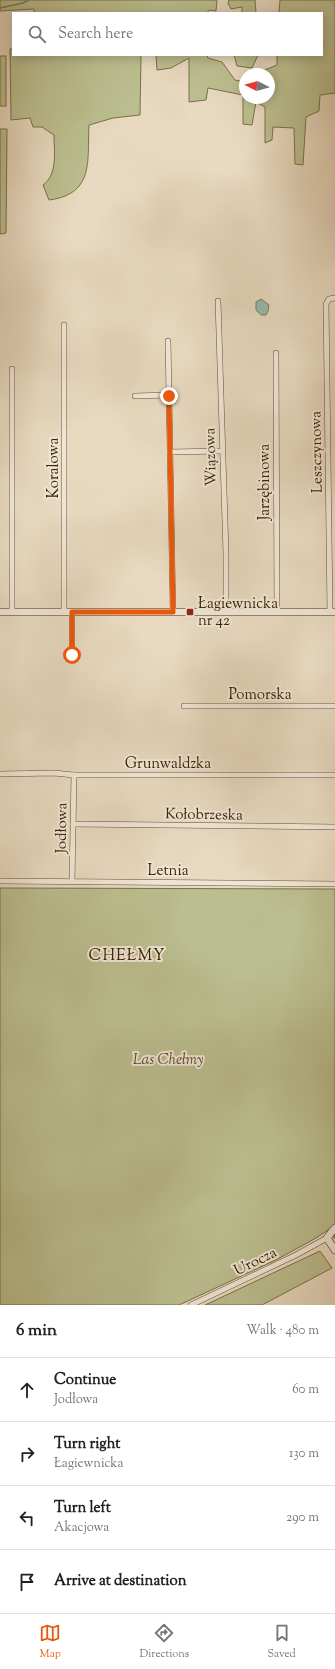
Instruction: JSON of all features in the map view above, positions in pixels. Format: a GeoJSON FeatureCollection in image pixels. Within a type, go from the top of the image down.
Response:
{"type":"FeatureCollection","features":[{"type":"Feature","properties":{"kind":"street","name":"Leszczynowa"},"geometry":{"type":"LineString","coordinates":[[332,612],[326,304],[329,299],[335,298]]}},
{"type":"Feature","properties":{"kind":"street","name":"Wiązowa"},"geometry":{"type":"LineString","coordinates":[[218,301],[226,554],[226,612]]}},
{"type":"Feature","properties":{"kind":"street","name":"Koralowa"},"geometry":{"type":"LineString","coordinates":[[64,325],[68,612]]}},
{"type":"Feature","properties":{"kind":"street"},"geometry":{"type":"LineString","coordinates":[[168,341],[173,612]]}},
{"type":"Feature","properties":{"kind":"street","name":"Jarzębinowa"},"geometry":{"type":"LineString","coordinates":[[276,353],[277,612]]}},
{"type":"Feature","properties":{"kind":"street"},"geometry":{"type":"LineString","coordinates":[[12,369],[12,612]]}},
{"type":"Feature","properties":{"kind":"street"},"geometry":{"type":"LineString","coordinates":[[134,396],[169,396]]}},
{"type":"Feature","properties":{"kind":"street"},"geometry":{"type":"LineString","coordinates":[[170,452],[222,451]]}},
{"type":"Feature","properties":{"kind":"street"},"geometry":{"type":"LineString","coordinates":[[0,612],[332,612]]}},
{"type":"Feature","properties":{"kind":"street"},"geometry":{"type":"LineString","coordinates":[[68,612],[72,655]]}},
{"type":"Feature","properties":{"kind":"street","name":"Pomorska"},"geometry":{"type":"LineString","coordinates":[[184,706],[335,706]]}},
{"type":"Feature","properties":{"kind":"street","name":"Grunwaldzka"},"geometry":{"type":"LineString","coordinates":[[0,774],[335,775]]}},
{"type":"Feature","properties":{"kind":"street","name":"Jodłowa"},"geometry":{"type":"LineString","coordinates":[[72,882],[74,775]]}},
{"type":"Feature","properties":{"kind":"street","name":"Kołobrzeska"},"geometry":{"type":"LineString","coordinates":[[73,824],[335,827]]}},
{"type":"Feature","properties":{"kind":"street","name":"Letnia"},"geometry":{"type":"LineString","coordinates":[[0,881],[335,884]]}},
{"type":"Feature","properties":{"kind":"street"},"geometry":{"type":"LineString","coordinates":[[335,1228],[327,1238],[335,1250]]}},
{"type":"Feature","properties":{"kind":"street","name":"Urocza"},"geometry":{"type":"LineString","coordinates":[[192,1305],[296,1255],[327,1238]]}},
{"type":"Feature","properties":{"kind":"green space"},"geometry":{"type":"Polygon","coordinates":[[[0,0],[217,0],[216,11],[209,10],[208,12],[34,12],[34,9],[0,11],[0,0]]]}},
{"type":"Feature","properties":{"kind":"green space"},"geometry":{"type":"Polygon","coordinates":[[[229,0],[255,0],[256,12],[242,12],[242,7],[231,9],[228,3],[229,0]]]}},
{"type":"Feature","properties":{"kind":"green space"},"geometry":{"type":"Polygon","coordinates":[[[280,0],[335,0],[335,93],[320,95],[319,111],[306,117],[303,165],[295,164],[294,128],[273,127],[272,140],[265,143],[265,107],[260,104],[275,104],[275,68],[270,68],[277,65],[277,56],[323,56],[323,12],[279,12],[280,0]]]}},
{"type":"Feature","properties":{"kind":"green space"},"geometry":{"type":"Polygon","coordinates":[[[10,49],[12,49],[12,56],[141,56],[140,115],[113,118],[89,125],[88,163],[86,173],[81,183],[74,191],[64,196],[49,200],[43,185],[48,180],[53,169],[54,135],[42,127],[33,127],[30,118],[11,120],[10,49]]]}},
{"type":"Feature","properties":{"kind":"green space"},"geometry":{"type":"Polygon","coordinates":[[[0,56],[6,56],[6,106],[0,106],[0,56]]]}},
{"type":"Feature","properties":{"kind":"green space"},"geometry":{"type":"Polygon","coordinates":[[[156,56],[207,56],[208,58],[222,62],[235,80],[239,81],[239,94],[208,88],[206,100],[189,102],[189,58],[171,68],[157,70],[156,56]]]}},
{"type":"Feature","properties":{"kind":"green space"},"geometry":{"type":"Polygon","coordinates":[[[234,56],[258,56],[252,68],[237,66],[234,56]]]}},
{"type":"Feature","properties":{"kind":"green space"},"geometry":{"type":"Polygon","coordinates":[[[243,104],[256,104],[252,125],[243,124],[243,104]]]}},
{"type":"Feature","properties":{"kind":"green space"},"geometry":{"type":"Polygon","coordinates":[[[0,129],[7,129],[6,233],[0,234],[0,129]]]}},
{"type":"Feature","properties":{"kind":"green space","name":"Las Chełmy"},"geometry":{"type":"Polygon","coordinates":[[[0,888],[335,889],[335,1239],[328,1230],[276,1260],[179,1305],[0,1305],[0,888]]]}},
{"type":"Feature","properties":{"kind":"green space"},"geometry":{"type":"Polygon","coordinates":[[[320,1251],[332,1268],[262,1305],[205,1305],[320,1251]]]}},
{"type":"Feature","properties":{"kind":"shaded area"},"geometry":{"type":"Polygon","coordinates":[[[261,299],[269,305],[266,315],[261,315],[256,310],[256,302],[261,299]]]}},
{"type":"Feature","properties":{"kind":"waterway"},"geometry":{"type":"LineString","coordinates":[[0,8],[23,3],[29,0]]}},
{"type":"Feature","properties":{"kind":"place","name":"Łagiewnicka nr 42"},"geometry":{"type":"Point","coordinates":[190,612]}},
{"type":"Feature","properties":{"kind":"district","name":"CHEŁMY"},"geometry":{"type":"Point","coordinates":[127,954]}},
{"type":"Feature","properties":{"kind":"route"},"geometry":{"type":"LineString","coordinates":[[72,655],[72,612],[173,612],[169,396]]}}]}
